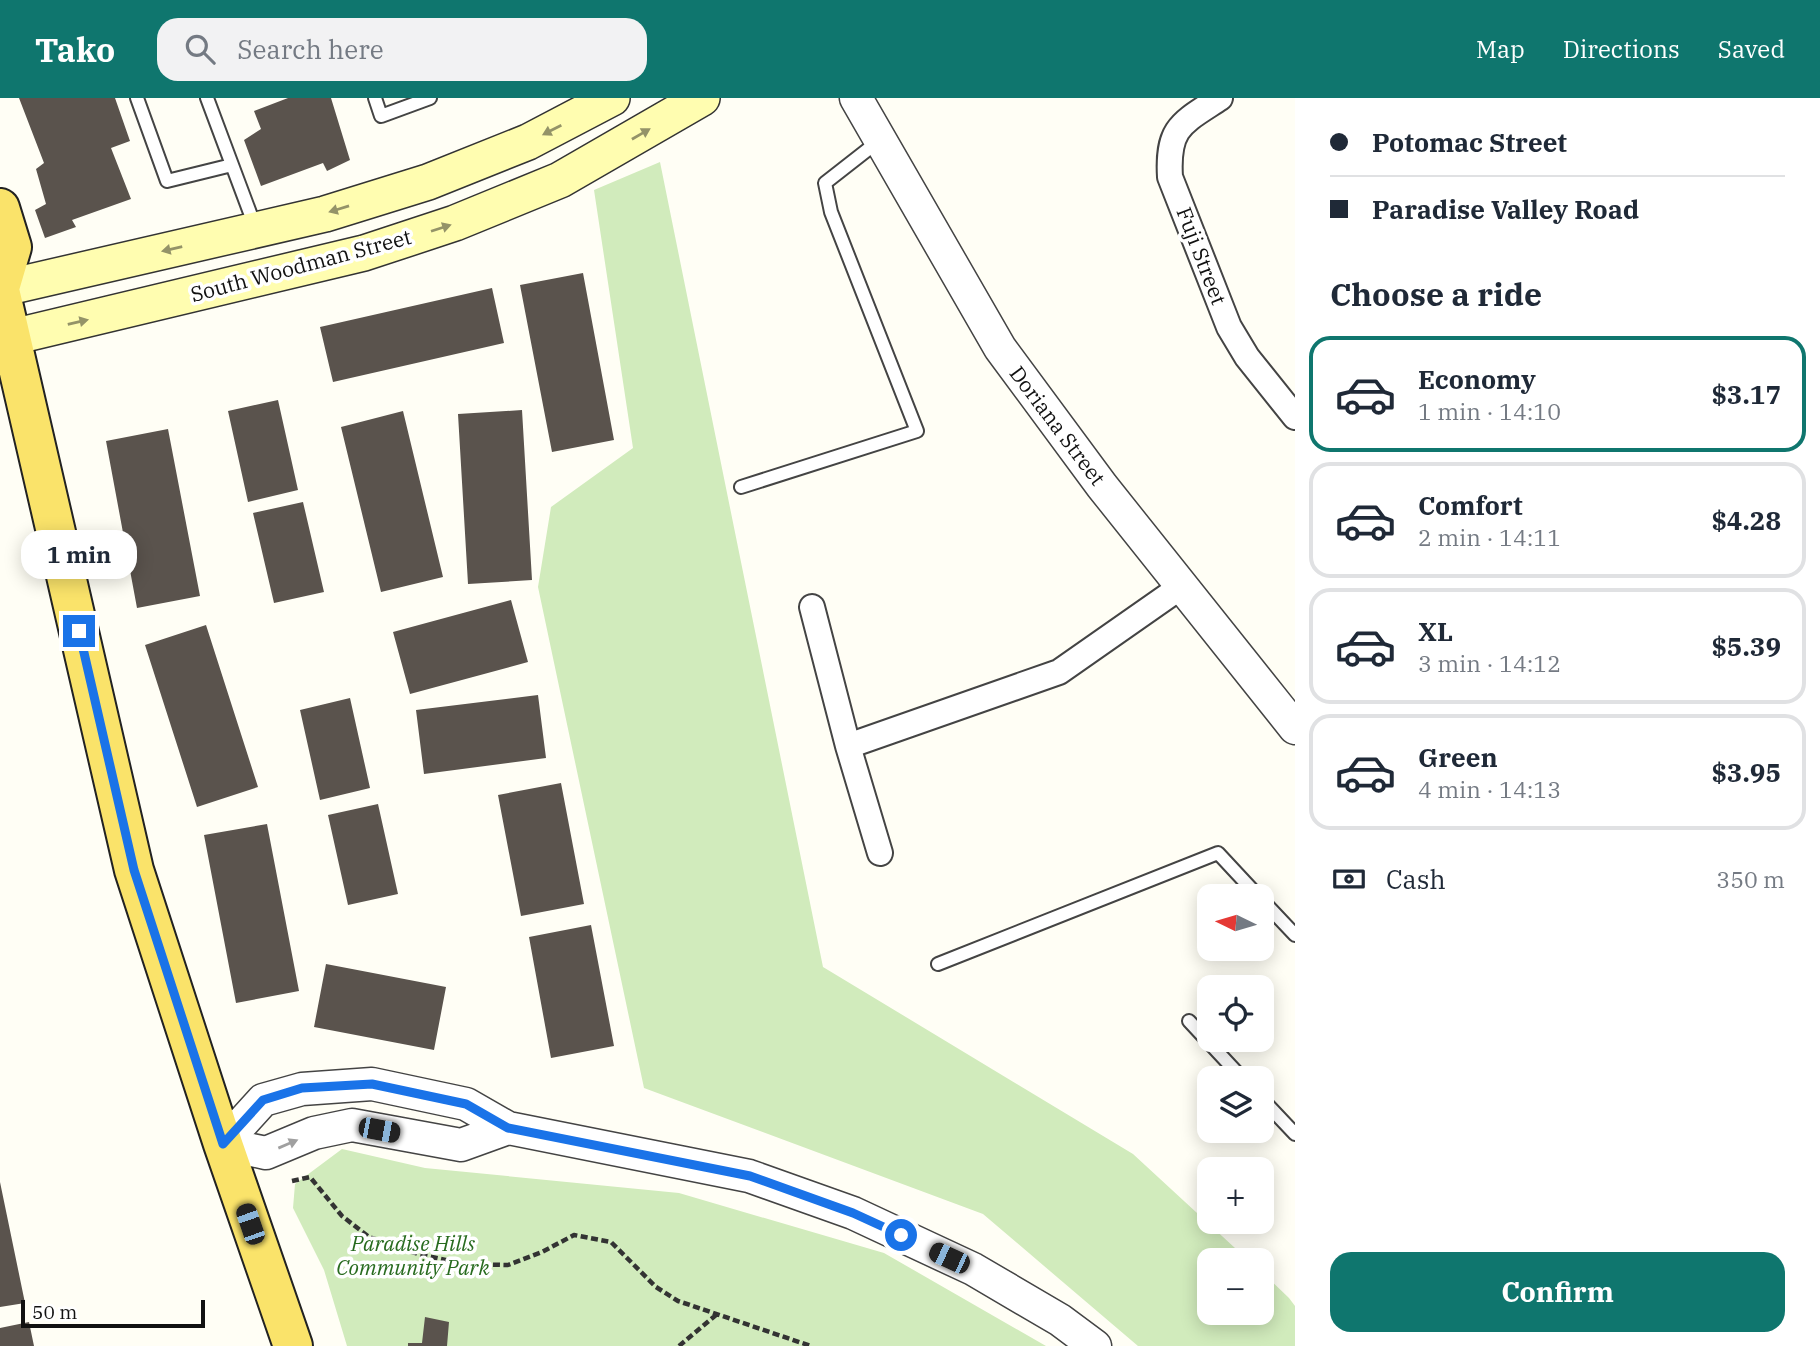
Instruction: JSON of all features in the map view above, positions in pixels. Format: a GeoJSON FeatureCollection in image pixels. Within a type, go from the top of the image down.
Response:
{"type":"FeatureCollection","features":[{"type":"Feature","properties":{"kind":"main road","name":"South Woodman Street"},"geometry":{"type":"LineString","coordinates":[[6,339],[365,253],[455,223],[560,180],[702,98]]}},
{"type":"Feature","properties":{"kind":"main road"},"geometry":{"type":"LineString","coordinates":[[0,289],[325,214],[428,182],[528,142],[592,103]]}},
{"type":"Feature","properties":{"kind":"main road"},"geometry":{"type":"LineString","coordinates":[[0,208],[12,247],[0,289],[6,339],[134,870],[223,1144],[293,1346]]}},
{"type":"Feature","properties":{"kind":"street","name":"Doriana Street"},"geometry":{"type":"LineString","coordinates":[[856,98],[1000,348],[1102,486],[1295,728]]}},
{"type":"Feature","properties":{"kind":"street","name":"Fuji Street"},"geometry":{"type":"LineString","coordinates":[[1220,98],[1179,125],[1168,152],[1170,177],[1229,327],[1247,357],[1295,417]]}},
{"type":"Feature","properties":{"kind":"street"},"geometry":{"type":"LineString","coordinates":[[848,746],[1059,672],[1182,586]]}},
{"type":"Feature","properties":{"kind":"street"},"geometry":{"type":"LineString","coordinates":[[812,607],[848,746],[880,853]]}},
{"type":"Feature","properties":{"kind":"street"},"geometry":{"type":"LineString","coordinates":[[223,1144],[263,1100],[302,1088],[372,1084],[466,1104],[508,1128],[750,1176],[853,1213],[973,1269],[1060,1320],[1095,1346]]}},
{"type":"Feature","properties":{"kind":"street"},"geometry":{"type":"LineString","coordinates":[[223,1144],[266,1153],[314,1133],[352,1125],[461,1145],[508,1128]]}},
{"type":"Feature","properties":{"kind":"lane"},"geometry":{"type":"LineString","coordinates":[[137,98],[167,181],[232,165]]}},
{"type":"Feature","properties":{"kind":"lane"},"geometry":{"type":"LineString","coordinates":[[207,98],[257,229]]}},
{"type":"Feature","properties":{"kind":"lane"},"geometry":{"type":"LineString","coordinates":[[375,98],[381,116],[430,98]]}},
{"type":"Feature","properties":{"kind":"lane"},"geometry":{"type":"LineString","coordinates":[[741,487],[917,430],[831,212],[824,183],[881,140]]}},
{"type":"Feature","properties":{"kind":"lane"},"geometry":{"type":"LineString","coordinates":[[939,964],[1218,853],[1247,884]]}},
{"type":"Feature","properties":{"kind":"lane"},"geometry":{"type":"LineString","coordinates":[[1274,913],[1295,935]]}},
{"type":"Feature","properties":{"kind":"lane"},"geometry":{"type":"LineString","coordinates":[[1189,1021],[1231,1066]]}},
{"type":"Feature","properties":{"kind":"lane"},"geometry":{"type":"LineString","coordinates":[[1274,1112],[1295,1134]]}},
{"type":"Feature","properties":{"kind":"path"},"geometry":{"type":"LineString","coordinates":[[292,1181],[310,1177],[342,1216],[369,1237],[418,1255],[464,1264],[508,1265],[542,1252],[574,1235],[611,1242],[656,1287],[678,1301],[811,1346]]}},
{"type":"Feature","properties":{"kind":"path"},"geometry":{"type":"LineString","coordinates":[[678,1346],[717,1314]]}},
{"type":"Feature","properties":{"kind":"green space"},"geometry":{"type":"Polygon","coordinates":[[[660,162],[823,967],[1133,1154],[1197,1213],[1197,1234],[1220,1234],[1235,1248],[1197,1248],[1197,1325],[1274,1325],[1274,1284],[1295,1306],[1295,1346],[1138,1346],[983,1214],[644,1088],[538,587],[551,507],[633,448],[594,190],[660,162]]]}},
{"type":"Feature","properties":{"kind":"green space","name":"Paradise Hills Community Park"},"geometry":{"type":"Polygon","coordinates":[[[342,1149],[425,1168],[679,1193],[884,1253],[1046,1346],[347,1346],[324,1270],[293,1208],[295,1184],[342,1149]]]}},
{"type":"Feature","properties":{"kind":"building"},"geometry":{"type":"Polygon","coordinates":[[[19,98],[115,98],[130,141],[111,148],[131,199],[72,220],[76,227],[45,238],[35,210],[46,204],[36,169],[44,163],[19,98]]]}},
{"type":"Feature","properties":{"kind":"building"},"geometry":{"type":"Polygon","coordinates":[[[288,98],[331,98],[350,160],[327,171],[323,163],[261,186],[244,140],[261,129],[254,111],[288,98]]]}},
{"type":"Feature","properties":{"kind":"building"},"geometry":{"type":"Polygon","coordinates":[[[583,273],[614,440],[552,452],[520,285],[583,273]]]}},
{"type":"Feature","properties":{"kind":"building"},"geometry":{"type":"Polygon","coordinates":[[[492,288],[504,343],[333,382],[320,327],[492,288]]]}},
{"type":"Feature","properties":{"kind":"building"},"geometry":{"type":"Polygon","coordinates":[[[278,400],[298,490],[248,502],[228,411],[278,400]]]}},
{"type":"Feature","properties":{"kind":"building"},"geometry":{"type":"Polygon","coordinates":[[[522,410],[532,580],[468,584],[458,414],[522,410]]]}},
{"type":"Feature","properties":{"kind":"building"},"geometry":{"type":"Polygon","coordinates":[[[403,411],[443,577],[381,592],[341,427],[403,411]]]}},
{"type":"Feature","properties":{"kind":"building"},"geometry":{"type":"Polygon","coordinates":[[[168,429],[200,596],[137,608],[106,441],[168,429]]]}},
{"type":"Feature","properties":{"kind":"building"},"geometry":{"type":"Polygon","coordinates":[[[303,502],[324,592],[274,603],[253,513],[303,502]]]}},
{"type":"Feature","properties":{"kind":"building"},"geometry":{"type":"Polygon","coordinates":[[[511,600],[528,662],[410,694],[393,632],[511,600]]]}},
{"type":"Feature","properties":{"kind":"building"},"geometry":{"type":"Polygon","coordinates":[[[206,625],[258,787],[197,807],[145,645],[206,625]]]}},
{"type":"Feature","properties":{"kind":"building"},"geometry":{"type":"Polygon","coordinates":[[[538,695],[546,758],[424,774],[416,710],[538,695]]]}},
{"type":"Feature","properties":{"kind":"building"},"geometry":{"type":"Polygon","coordinates":[[[350,698],[370,788],[320,800],[300,710],[350,698]]]}},
{"type":"Feature","properties":{"kind":"building"},"geometry":{"type":"Polygon","coordinates":[[[561,783],[584,904],[521,916],[498,795],[561,783]]]}},
{"type":"Feature","properties":{"kind":"building"},"geometry":{"type":"Polygon","coordinates":[[[378,804],[398,894],[348,905],[328,815],[378,804]]]}},
{"type":"Feature","properties":{"kind":"building"},"geometry":{"type":"Polygon","coordinates":[[[267,824],[299,991],[236,1003],[204,835],[267,824]]]}},
{"type":"Feature","properties":{"kind":"building"},"geometry":{"type":"Polygon","coordinates":[[[591,925],[614,1046],[551,1058],[529,937],[591,925]]]}},
{"type":"Feature","properties":{"kind":"building"},"geometry":{"type":"Polygon","coordinates":[[[326,964],[446,987],[434,1050],[314,1027],[326,964]]]}},
{"type":"Feature","properties":{"kind":"building"},"geometry":{"type":"Polygon","coordinates":[[[0,1182],[25,1303],[0,1307],[0,1182]]]}},
{"type":"Feature","properties":{"kind":"building"},"geometry":{"type":"Polygon","coordinates":[[[425,1317],[449,1322],[447,1346],[408,1346],[408,1343],[422,1343],[425,1317]]]}},
{"type":"Feature","properties":{"kind":"building"},"geometry":{"type":"Polygon","coordinates":[[[29,1322],[34,1346],[0,1346],[0,1328],[29,1322]]]}},
{"type":"Feature","properties":{"kind":"route"},"geometry":{"type":"LineString","coordinates":[[79,631],[134,870],[223,1144],[263,1100],[302,1088],[372,1084],[466,1104],[508,1128],[750,1176],[853,1213],[901,1235]]}}]}
